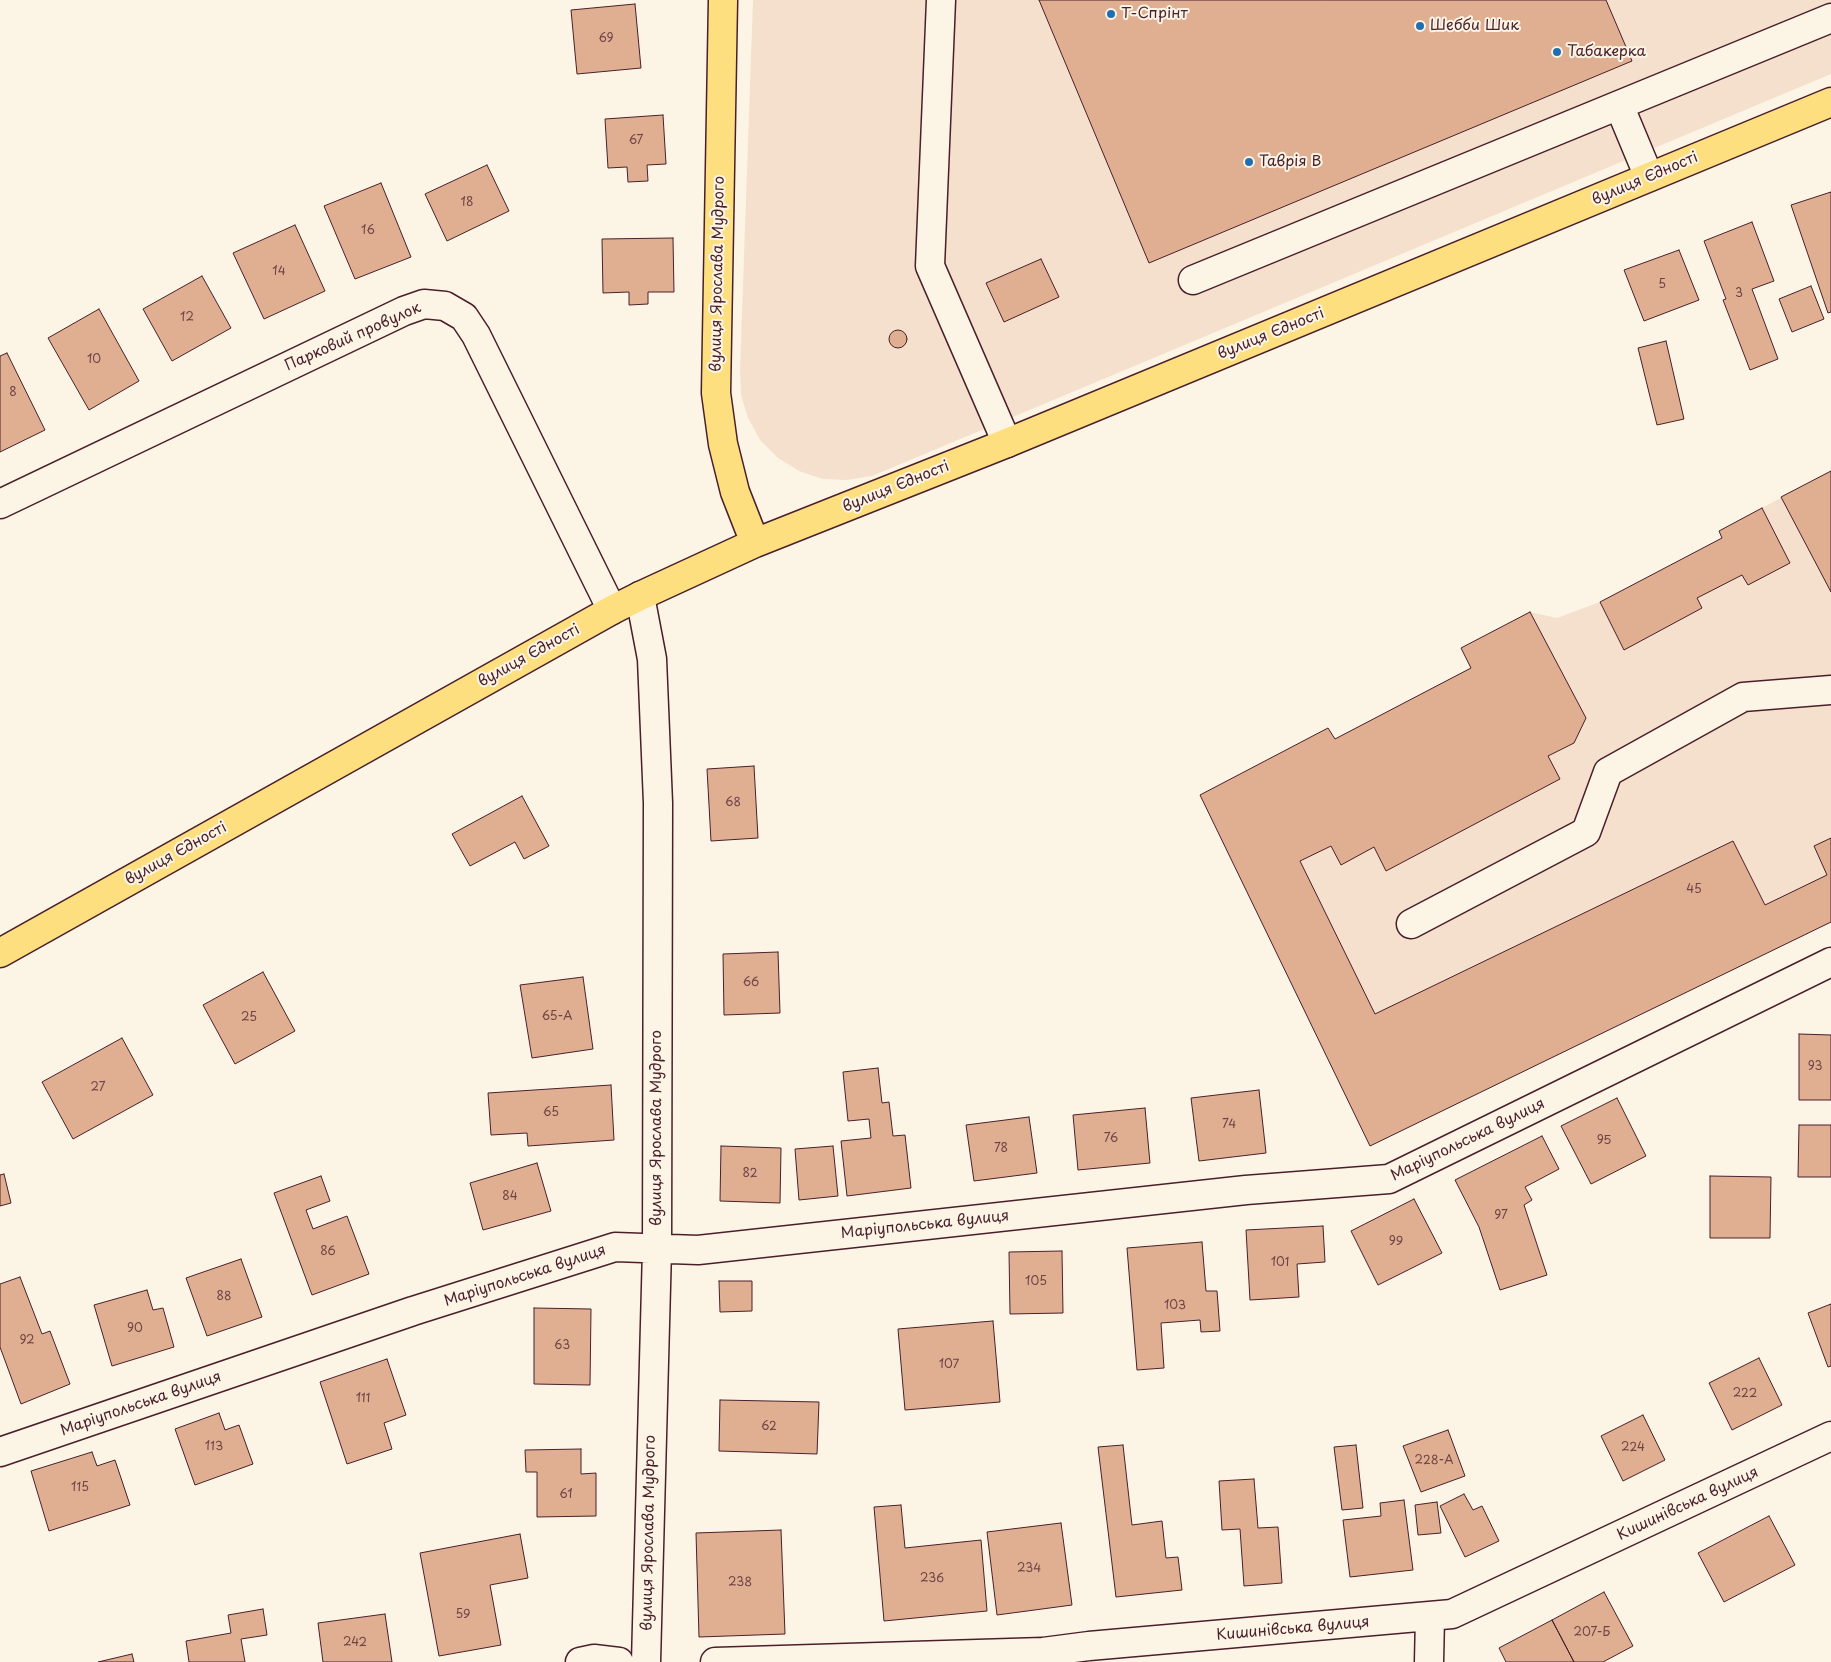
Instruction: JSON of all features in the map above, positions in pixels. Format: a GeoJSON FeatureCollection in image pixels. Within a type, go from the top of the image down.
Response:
{"type":"FeatureCollection","features":[{"type":"Feature","properties":{"kind":"main road","name":"вулиця Ярослава Мудрого"},"geometry":{"type":"LineString","coordinates":[[723,0],[716,393],[723,444],[735,492],[755,543]]}},
{"type":"Feature","properties":{"kind":"main road","name":"вулиця Єдності"},"geometry":{"type":"LineString","coordinates":[[0,953],[640,596],[755,543],[1006,443],[1831,102]]}},
{"type":"Feature","properties":{"kind":"street"},"geometry":{"type":"LineString","coordinates":[[941,0],[930,266],[1006,443]]}},
{"type":"Feature","properties":{"kind":"street"},"geometry":{"type":"LineString","coordinates":[[1193,280],[1831,18]]}},
{"type":"Feature","properties":{"kind":"street"},"geometry":{"type":"LineString","coordinates":[[1619,105],[1649,177]]}},
{"type":"Feature","properties":{"kind":"street","name":"Парковий провулок"},"geometry":{"type":"LineString","coordinates":[[0,504],[404,311],[424,304],[445,306],[464,317],[476,334],[612,610]]}},
{"type":"Feature","properties":{"kind":"street","name":"вулиця Ярослава Мудрого"},"geometry":{"type":"LineString","coordinates":[[640,596],[652,659],[658,803],[656,1248],[646,1662]]}},
{"type":"Feature","properties":{"kind":"street"},"geometry":{"type":"LineString","coordinates":[[1411,924],[1586,832],[1608,772],[1743,697],[1831,690]]}},
{"type":"Feature","properties":{"kind":"street","name":"Маріупольська вулиця"},"geometry":{"type":"LineString","coordinates":[[0,1452],[403,1314],[615,1247],[698,1250],[1246,1190],[1389,1180],[1831,962]]}},
{"type":"Feature","properties":{"kind":"street","name":"Кишинівська вулиця"},"geometry":{"type":"LineString","coordinates":[[716,1662],[1033,1652],[1065,1656],[1452,1614],[1831,1436]]}},
{"type":"Feature","properties":{"kind":"street"},"geometry":{"type":"LineString","coordinates":[[1429,1662],[1430,1617]]}},
{"type":"Feature","properties":{"kind":"street"},"geometry":{"type":"LineString","coordinates":[[580,1662],[594,1659],[618,1662]]}},
{"type":"Feature","properties":{"kind":"shaded area"},"geometry":{"type":"Polygon","coordinates":[[[753,0],[1831,0],[1831,74],[872,476],[847,480],[823,479],[799,471],[778,458],[760,440],[748,418],[741,395],[740,370],[753,0]]]}},
{"type":"Feature","properties":{"kind":"shaded area"},"geometry":{"type":"Polygon","coordinates":[[[1831,471],[1831,922],[1370,1146],[1200,795],[1328,728],[1335,739],[1470,668],[1461,648],[1530,612],[1557,618],[1600,602],[1722,538],[1719,531],[1831,471]]]}},
{"type":"Feature","properties":{"kind":"building","name":"Таврія В"},"geometry":{"type":"Polygon","coordinates":[[[1039,0],[1606,0],[1632,61],[1149,263],[1039,0]]]}},
{"type":"Feature","properties":{"kind":"building"},"geometry":{"type":"Polygon","coordinates":[[[635,4],[641,68],[577,74],[571,10],[635,4]]]}},
{"type":"Feature","properties":{"kind":"building"},"geometry":{"type":"Polygon","coordinates":[[[663,115],[666,164],[647,165],[648,181],[628,182],[627,167],[608,168],[605,119],[663,115]]]}},
{"type":"Feature","properties":{"kind":"building"},"geometry":{"type":"Polygon","coordinates":[[[487,165],[509,211],[447,241],[425,194],[487,165]]]}},
{"type":"Feature","properties":{"kind":"building"},"geometry":{"type":"Polygon","coordinates":[[[381,183],[411,257],[355,279],[324,206],[381,183]]]}},
{"type":"Feature","properties":{"kind":"building"},"geometry":{"type":"Polygon","coordinates":[[[1831,192],[1831,312],[1828,313],[1791,205],[1831,192]]]}},
{"type":"Feature","properties":{"kind":"building"},"geometry":{"type":"Polygon","coordinates":[[[1752,222],[1774,281],[1752,289],[1778,359],[1750,370],[1723,300],[1726,299],[1704,241],[1752,222]]]}},
{"type":"Feature","properties":{"kind":"building"},"geometry":{"type":"Polygon","coordinates":[[[295,225],[325,291],[264,319],[233,253],[295,225]]]}},
{"type":"Feature","properties":{"kind":"building"},"geometry":{"type":"Polygon","coordinates":[[[673,238],[674,292],[648,292],[648,304],[629,305],[629,292],[603,293],[602,239],[673,238]]]}},
{"type":"Feature","properties":{"kind":"building"},"geometry":{"type":"Polygon","coordinates":[[[1679,250],[1699,300],[1644,321],[1624,270],[1679,250]]]}},
{"type":"Feature","properties":{"kind":"building"},"geometry":{"type":"Polygon","coordinates":[[[1041,259],[1059,297],[1004,322],[986,283],[1041,259]]]}},
{"type":"Feature","properties":{"kind":"building"},"geometry":{"type":"Polygon","coordinates":[[[202,276],[231,328],[172,361],[143,309],[202,276]]]}},
{"type":"Feature","properties":{"kind":"building"},"geometry":{"type":"Polygon","coordinates":[[[1811,286],[1824,319],[1792,332],[1779,299],[1811,286]]]}},
{"type":"Feature","properties":{"kind":"building"},"geometry":{"type":"Polygon","coordinates":[[[99,309],[139,381],[89,410],[48,338],[99,309]]]}},
{"type":"Feature","properties":{"kind":"building"},"geometry":{"type":"Polygon","coordinates":[[[898,330],[904,333],[907,339],[904,345],[898,348],[892,345],[889,339],[892,333],[898,330]]]}},
{"type":"Feature","properties":{"kind":"building"},"geometry":{"type":"Polygon","coordinates":[[[1666,341],[1684,419],[1657,425],[1638,348],[1666,341]]]}},
{"type":"Feature","properties":{"kind":"building"},"geometry":{"type":"Polygon","coordinates":[[[7,353],[45,430],[0,452],[0,356],[7,353]]]}},
{"type":"Feature","properties":{"kind":"building"},"geometry":{"type":"Polygon","coordinates":[[[1831,471],[1831,592],[1781,497],[1831,471]]]}},
{"type":"Feature","properties":{"kind":"building"},"geometry":{"type":"Polygon","coordinates":[[[1762,508],[1790,563],[1748,585],[1742,575],[1697,598],[1702,608],[1624,650],[1600,602],[1722,538],[1719,531],[1762,508]]]}},
{"type":"Feature","properties":{"kind":"building"},"geometry":{"type":"Polygon","coordinates":[[[1530,612],[1586,718],[1574,743],[1548,756],[1560,779],[1386,871],[1374,847],[1341,865],[1331,846],[1300,861],[1375,1014],[1733,841],[1765,905],[1827,875],[1814,846],[1831,838],[1831,922],[1370,1146],[1200,795],[1328,728],[1335,739],[1471,668],[1461,648],[1530,612]]]}},
{"type":"Feature","properties":{"kind":"building"},"geometry":{"type":"Polygon","coordinates":[[[754,766],[758,838],[711,841],[707,769],[754,766]]]}},
{"type":"Feature","properties":{"kind":"building"},"geometry":{"type":"Polygon","coordinates":[[[522,796],[549,846],[524,859],[515,842],[470,866],[452,834],[522,796]]]}},
{"type":"Feature","properties":{"kind":"building"},"geometry":{"type":"Polygon","coordinates":[[[778,952],[780,1013],[724,1015],[723,954],[778,952]]]}},
{"type":"Feature","properties":{"kind":"building"},"geometry":{"type":"Polygon","coordinates":[[[263,972],[295,1031],[235,1064],[203,1005],[263,972]]]}},
{"type":"Feature","properties":{"kind":"building"},"geometry":{"type":"Polygon","coordinates":[[[583,977],[593,1049],[532,1058],[520,985],[583,977]]]}},
{"type":"Feature","properties":{"kind":"building"},"geometry":{"type":"Polygon","coordinates":[[[1799,1034],[1831,1035],[1831,1100],[1799,1100],[1799,1034]]]}},
{"type":"Feature","properties":{"kind":"building"},"geometry":{"type":"Polygon","coordinates":[[[122,1038],[153,1095],[73,1139],[42,1082],[122,1038]]]}},
{"type":"Feature","properties":{"kind":"building"},"geometry":{"type":"Polygon","coordinates":[[[878,1068],[882,1103],[889,1102],[893,1136],[905,1135],[911,1188],[847,1196],[841,1141],[871,1138],[869,1119],[848,1121],[843,1072],[878,1068]]]}},
{"type":"Feature","properties":{"kind":"building"},"geometry":{"type":"Polygon","coordinates":[[[611,1085],[614,1140],[528,1146],[527,1133],[491,1135],[488,1093],[611,1085]]]}},
{"type":"Feature","properties":{"kind":"building"},"geometry":{"type":"Polygon","coordinates":[[[1259,1090],[1266,1153],[1199,1161],[1191,1098],[1259,1090]]]}},
{"type":"Feature","properties":{"kind":"building"},"geometry":{"type":"Polygon","coordinates":[[[1617,1098],[1646,1156],[1591,1184],[1561,1126],[1617,1098]]]}},
{"type":"Feature","properties":{"kind":"building"},"geometry":{"type":"Polygon","coordinates":[[[1145,1108],[1150,1163],[1078,1170],[1073,1115],[1145,1108]]]}},
{"type":"Feature","properties":{"kind":"building"},"geometry":{"type":"Polygon","coordinates":[[[1029,1117],[1037,1173],[974,1181],[966,1125],[1029,1117]]]}},
{"type":"Feature","properties":{"kind":"building"},"geometry":{"type":"Polygon","coordinates":[[[1799,1125],[1831,1125],[1831,1177],[1798,1177],[1799,1125]]]}},
{"type":"Feature","properties":{"kind":"building"},"geometry":{"type":"Polygon","coordinates":[[[1542,1136],[1559,1169],[1525,1187],[1532,1200],[1524,1205],[1547,1275],[1500,1290],[1479,1227],[1455,1180],[1542,1136]]]}},
{"type":"Feature","properties":{"kind":"building"},"geometry":{"type":"Polygon","coordinates":[[[721,1146],[781,1148],[780,1203],[720,1201],[721,1146]]]}},
{"type":"Feature","properties":{"kind":"building"},"geometry":{"type":"Polygon","coordinates":[[[833,1146],[838,1196],[799,1200],[795,1149],[833,1146]]]}},
{"type":"Feature","properties":{"kind":"building"},"geometry":{"type":"Polygon","coordinates":[[[537,1163],[551,1211],[483,1230],[470,1183],[537,1163]]]}},
{"type":"Feature","properties":{"kind":"building"},"geometry":{"type":"Polygon","coordinates":[[[4,1174],[11,1203],[0,1206],[0,1175],[4,1174]]]}},
{"type":"Feature","properties":{"kind":"building"},"geometry":{"type":"Polygon","coordinates":[[[321,1176],[330,1201],[306,1210],[313,1229],[347,1216],[369,1274],[312,1295],[274,1193],[321,1176]]]}},
{"type":"Feature","properties":{"kind":"building"},"geometry":{"type":"Polygon","coordinates":[[[1710,1176],[1771,1177],[1770,1238],[1710,1238],[1710,1176]]]}},
{"type":"Feature","properties":{"kind":"building"},"geometry":{"type":"Polygon","coordinates":[[[1414,1199],[1442,1253],[1378,1285],[1351,1231],[1414,1199]]]}},
{"type":"Feature","properties":{"kind":"building"},"geometry":{"type":"Polygon","coordinates":[[[1323,1226],[1325,1262],[1297,1264],[1299,1297],[1250,1300],[1246,1230],[1323,1226]]]}},
{"type":"Feature","properties":{"kind":"building"},"geometry":{"type":"Polygon","coordinates":[[[1202,1242],[1206,1291],[1217,1291],[1220,1331],[1201,1332],[1200,1320],[1161,1323],[1164,1368],[1137,1370],[1127,1248],[1202,1242]]]}},
{"type":"Feature","properties":{"kind":"building"},"geometry":{"type":"Polygon","coordinates":[[[1062,1251],[1063,1313],[1010,1314],[1009,1252],[1062,1251]]]}},
{"type":"Feature","properties":{"kind":"building"},"geometry":{"type":"Polygon","coordinates":[[[241,1259],[262,1317],[207,1336],[186,1278],[241,1259]]]}},
{"type":"Feature","properties":{"kind":"building"},"geometry":{"type":"Polygon","coordinates":[[[20,1277],[42,1334],[50,1331],[70,1384],[21,1404],[0,1347],[0,1284],[20,1277]]]}},
{"type":"Feature","properties":{"kind":"building"},"geometry":{"type":"Polygon","coordinates":[[[719,1281],[752,1281],[752,1311],[720,1312],[719,1281]]]}},
{"type":"Feature","properties":{"kind":"building"},"geometry":{"type":"Polygon","coordinates":[[[147,1290],[153,1310],[163,1308],[174,1347],[112,1366],[94,1305],[147,1290]]]}},
{"type":"Feature","properties":{"kind":"building"},"geometry":{"type":"Polygon","coordinates":[[[1831,1304],[1831,1366],[1828,1367],[1808,1313],[1831,1304]]]}},
{"type":"Feature","properties":{"kind":"building"},"geometry":{"type":"Polygon","coordinates":[[[534,1308],[591,1309],[590,1385],[534,1384],[534,1308]]]}},
{"type":"Feature","properties":{"kind":"building"},"geometry":{"type":"Polygon","coordinates":[[[993,1321],[1000,1402],[905,1410],[898,1329],[993,1321]]]}},
{"type":"Feature","properties":{"kind":"building"},"geometry":{"type":"Polygon","coordinates":[[[1759,1358],[1782,1405],[1732,1430],[1709,1383],[1759,1358]]]}},
{"type":"Feature","properties":{"kind":"building"},"geometry":{"type":"Polygon","coordinates":[[[387,1359],[406,1415],[384,1423],[392,1449],[347,1464],[320,1382],[387,1359]]]}},
{"type":"Feature","properties":{"kind":"building"},"geometry":{"type":"Polygon","coordinates":[[[720,1400],[819,1402],[817,1454],[719,1451],[720,1400]]]}},
{"type":"Feature","properties":{"kind":"building"},"geometry":{"type":"Polygon","coordinates":[[[219,1413],[225,1430],[239,1425],[253,1464],[195,1485],[175,1429],[219,1413]]]}},
{"type":"Feature","properties":{"kind":"building"},"geometry":{"type":"Polygon","coordinates":[[[1643,1415],[1665,1460],[1623,1481],[1601,1436],[1643,1415]]]}},
{"type":"Feature","properties":{"kind":"building"},"geometry":{"type":"Polygon","coordinates":[[[1448,1430],[1465,1476],[1421,1492],[1403,1446],[1448,1430]]]}},
{"type":"Feature","properties":{"kind":"building"},"geometry":{"type":"Polygon","coordinates":[[[1123,1445],[1132,1525],[1162,1521],[1166,1558],[1178,1557],[1182,1590],[1116,1597],[1098,1447],[1123,1445]]]}},
{"type":"Feature","properties":{"kind":"building"},"geometry":{"type":"Polygon","coordinates":[[[1356,1445],[1363,1508],[1342,1510],[1334,1447],[1356,1445]]]}},
{"type":"Feature","properties":{"kind":"building"},"geometry":{"type":"Polygon","coordinates":[[[581,1449],[581,1474],[596,1473],[596,1516],[537,1517],[537,1472],[526,1472],[525,1450],[581,1449]]]}},
{"type":"Feature","properties":{"kind":"building"},"geometry":{"type":"Polygon","coordinates":[[[92,1452],[97,1466],[115,1460],[130,1505],[49,1531],[31,1471],[92,1452]]]}},
{"type":"Feature","properties":{"kind":"building"},"geometry":{"type":"Polygon","coordinates":[[[1254,1479],[1258,1528],[1278,1527],[1282,1583],[1244,1586],[1240,1529],[1222,1530],[1219,1481],[1254,1479]]]}},
{"type":"Feature","properties":{"kind":"building"},"geometry":{"type":"Polygon","coordinates":[[[1464,1494],[1473,1510],[1482,1506],[1499,1541],[1465,1557],[1440,1506],[1464,1494]]]}},
{"type":"Feature","properties":{"kind":"building"},"geometry":{"type":"Polygon","coordinates":[[[1404,1500],[1413,1570],[1350,1577],[1343,1520],[1381,1516],[1380,1503],[1404,1500]]]}},
{"type":"Feature","properties":{"kind":"building"},"geometry":{"type":"Polygon","coordinates":[[[1437,1502],[1441,1533],[1418,1535],[1415,1505],[1437,1502]]]}},
{"type":"Feature","properties":{"kind":"building"},"geometry":{"type":"Polygon","coordinates":[[[901,1505],[905,1548],[981,1540],[987,1611],[884,1621],[874,1507],[901,1505]]]}},
{"type":"Feature","properties":{"kind":"building"},"geometry":{"type":"Polygon","coordinates":[[[1769,1516],[1795,1565],[1724,1602],[1698,1553],[1769,1516]]]}},
{"type":"Feature","properties":{"kind":"building"},"geometry":{"type":"Polygon","coordinates":[[[1061,1523],[1072,1605],[997,1615],[987,1532],[1061,1523]]]}},
{"type":"Feature","properties":{"kind":"building"},"geometry":{"type":"Polygon","coordinates":[[[781,1530],[785,1634],[699,1637],[696,1533],[781,1530]]]}},
{"type":"Feature","properties":{"kind":"building"},"geometry":{"type":"Polygon","coordinates":[[[520,1534],[528,1578],[490,1585],[501,1645],[439,1656],[420,1553],[520,1534]]]}},
{"type":"Feature","properties":{"kind":"building"},"geometry":{"type":"Polygon","coordinates":[[[1604,1592],[1633,1646],[1603,1662],[1574,1662],[1552,1620],[1604,1592]]]}},
{"type":"Feature","properties":{"kind":"building"},"geometry":{"type":"Polygon","coordinates":[[[263,1609],[267,1635],[241,1639],[245,1662],[189,1662],[186,1641],[231,1633],[228,1615],[263,1609]]]}},
{"type":"Feature","properties":{"kind":"building"},"geometry":{"type":"Polygon","coordinates":[[[385,1614],[392,1662],[323,1662],[318,1623],[385,1614]]]}},
{"type":"Feature","properties":{"kind":"building"},"geometry":{"type":"Polygon","coordinates":[[[1552,1620],[1574,1662],[1506,1662],[1499,1648],[1552,1620]]]}},
{"type":"Feature","properties":{"kind":"building"},"geometry":{"type":"Polygon","coordinates":[[[132,1654],[134,1662],[98,1662],[132,1654]]]}},
{"type":"Feature","properties":{"kind":"place","name":"Т-Спрінт"},"geometry":{"type":"Point","coordinates":[1111,14]}},
{"type":"Feature","properties":{"kind":"place","name":"Шебби Шик"},"geometry":{"type":"Point","coordinates":[1420,26]}},
{"type":"Feature","properties":{"kind":"place","name":"Табакерка"},"geometry":{"type":"Point","coordinates":[1557,52]}},
{"type":"Feature","properties":{"kind":"place","name":"Таврія В"},"geometry":{"type":"Point","coordinates":[1249,162]}}]}
